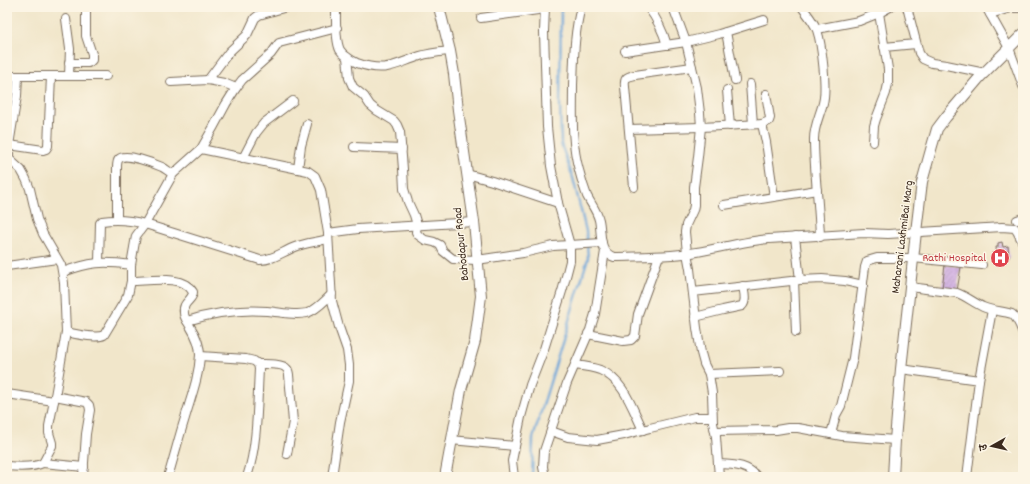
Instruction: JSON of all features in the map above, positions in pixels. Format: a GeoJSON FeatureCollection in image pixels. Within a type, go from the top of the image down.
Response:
{"type":"FeatureCollection","features":[{"type":"Feature","properties":{"kind":"main road","name":"Bahodapur Road"},"geometry":{"type":"LineString","coordinates":[[439,7],[454,74],[474,222],[481,296],[475,340],[460,390],[445,477]]}},
{"type":"Feature","properties":{"kind":"main road","name":"Maharani LaxhmiBai Marg"},"geometry":{"type":"LineString","coordinates":[[892,477],[901,369],[922,182],[937,129],[985,72],[1023,34]]}},
{"type":"Feature","properties":{"kind":"street"},"geometry":{"type":"LineString","coordinates":[[69,63],[88,63],[92,60],[92,54],[86,36],[86,7]]}},
{"type":"Feature","properties":{"kind":"street"},"geometry":{"type":"LineString","coordinates":[[208,80],[229,52],[247,35],[255,18],[259,15],[286,7]]}},
{"type":"Feature","properties":{"kind":"street"},"geometry":{"type":"LineString","coordinates":[[336,7],[336,28],[340,50],[352,61],[363,65],[380,68],[392,66],[420,56],[450,51]]}},
{"type":"Feature","properties":{"kind":"street"},"geometry":{"type":"LineString","coordinates":[[581,7],[574,42],[574,150],[586,194],[600,222],[598,243],[610,256],[659,256],[718,249],[755,240],[795,237],[820,237],[864,233],[888,234],[1002,227],[1014,228],[1023,243]]}},
{"type":"Feature","properties":{"kind":"street"},"geometry":{"type":"LineString","coordinates":[[673,7],[686,42],[697,88],[700,113],[701,127],[694,186],[694,205],[686,225],[685,232],[695,317],[701,353],[712,393],[712,417],[719,477]]}},
{"type":"Feature","properties":{"kind":"street"},"geometry":{"type":"LineString","coordinates":[[802,7],[816,29],[821,48],[824,102],[814,134],[820,237]]}},
{"type":"Feature","properties":{"kind":"street"},"geometry":{"type":"LineString","coordinates":[[816,29],[859,21],[890,7]]}},
{"type":"Feature","properties":{"kind":"street"},"geometry":{"type":"LineString","coordinates":[[907,7],[916,44],[923,59],[928,62],[985,72]]}},
{"type":"Feature","properties":{"kind":"street"},"geometry":{"type":"LineString","coordinates":[[481,18],[545,8],[544,32],[547,127],[551,166],[558,202],[573,245],[563,288],[544,349],[530,385],[521,417],[512,461],[514,477]]}},
{"type":"Feature","properties":{"kind":"street"},"geometry":{"type":"LineString","coordinates":[[650,8],[663,33],[667,45]]}},
{"type":"Feature","properties":{"kind":"street"},"geometry":{"type":"LineString","coordinates":[[1023,8],[988,10],[1009,48],[1023,86]]}},
{"type":"Feature","properties":{"kind":"street"},"geometry":{"type":"LineString","coordinates":[[873,142],[876,118],[888,84],[888,69],[879,13]]}},
{"type":"Feature","properties":{"kind":"street"},"geometry":{"type":"LineString","coordinates":[[66,19],[70,49],[69,76]]}},
{"type":"Feature","properties":{"kind":"street"},"geometry":{"type":"LineString","coordinates":[[625,51],[686,42],[726,32],[764,20]]}},
{"type":"Feature","properties":{"kind":"street"},"geometry":{"type":"LineString","coordinates":[[66,332],[96,337],[101,337],[104,335],[128,295],[132,281],[131,265],[136,236],[145,224],[173,174],[201,149],[242,80],[271,54],[279,43],[336,28]]}},
{"type":"Feature","properties":{"kind":"street"},"geometry":{"type":"LineString","coordinates":[[726,32],[736,80]]}},
{"type":"Feature","properties":{"kind":"street"},"geometry":{"type":"LineString","coordinates":[[884,47],[916,44]]}},
{"type":"Feature","properties":{"kind":"street"},"geometry":{"type":"LineString","coordinates":[[347,57],[349,78],[353,87],[364,96],[370,105],[376,110],[394,121],[400,132],[404,189],[418,235],[425,240],[440,245],[443,251],[453,259],[477,260],[523,253],[553,246],[598,243]]}},
{"type":"Feature","properties":{"kind":"street"},"geometry":{"type":"LineString","coordinates":[[634,187],[625,82],[626,79],[635,75],[692,68]]}},
{"type":"Feature","properties":{"kind":"street"},"geometry":{"type":"LineString","coordinates":[[7,76],[106,76]]}},
{"type":"Feature","properties":{"kind":"street"},"geometry":{"type":"LineString","coordinates":[[18,76],[9,159],[21,170],[26,179],[30,189],[37,219],[43,234],[61,265],[64,283],[66,332],[49,426],[49,433],[52,443],[43,463]]}},
{"type":"Feature","properties":{"kind":"street"},"geometry":{"type":"LineString","coordinates":[[10,145],[43,150],[48,146],[51,76]]}},
{"type":"Feature","properties":{"kind":"street"},"geometry":{"type":"LineString","coordinates":[[171,82],[208,80],[224,83],[236,88]]}},
{"type":"Feature","properties":{"kind":"street"},"geometry":{"type":"LineString","coordinates":[[750,84],[753,124]]}},
{"type":"Feature","properties":{"kind":"street"},"geometry":{"type":"LineString","coordinates":[[728,90],[730,126]]}},
{"type":"Feature","properties":{"kind":"street"},"geometry":{"type":"LineString","coordinates":[[629,129],[762,124],[769,121],[770,118],[766,94]]}},
{"type":"Feature","properties":{"kind":"street"},"geometry":{"type":"LineString","coordinates":[[243,158],[256,133],[264,123],[293,101]]}},
{"type":"Feature","properties":{"kind":"street"},"geometry":{"type":"LineString","coordinates":[[298,169],[301,146],[307,124]]}},
{"type":"Feature","properties":{"kind":"street"},"geometry":{"type":"LineString","coordinates":[[762,124],[774,197]]}},
{"type":"Feature","properties":{"kind":"street"},"geometry":{"type":"LineString","coordinates":[[354,147],[402,149]]}},
{"type":"Feature","properties":{"kind":"street"},"geometry":{"type":"LineString","coordinates":[[201,149],[308,171],[315,176],[321,190],[328,236],[334,308],[347,350],[349,365],[349,381],[340,422],[332,477]]}},
{"type":"Feature","properties":{"kind":"street"},"geometry":{"type":"LineString","coordinates":[[117,219],[117,168],[119,158],[122,156],[145,160],[173,174]]}},
{"type":"Feature","properties":{"kind":"street"},"geometry":{"type":"LineString","coordinates":[[467,174],[558,202]]}},
{"type":"Feature","properties":{"kind":"street"},"geometry":{"type":"LineString","coordinates":[[724,205],[817,190]]}},
{"type":"Feature","properties":{"kind":"street"},"geometry":{"type":"LineString","coordinates":[[99,262],[100,223],[102,221],[117,219],[145,224],[260,260],[268,260],[296,246],[358,229],[474,222]]}},
{"type":"Feature","properties":{"kind":"street"},"geometry":{"type":"LineString","coordinates":[[795,237],[797,280],[796,332]]}},
{"type":"Feature","properties":{"kind":"street"},"geometry":{"type":"LineString","coordinates":[[544,477],[544,451],[566,383],[575,365],[595,314],[605,252]]}},
{"type":"Feature","properties":{"kind":"street"},"geometry":{"type":"LineString","coordinates":[[588,334],[623,341],[631,340],[634,336],[638,314],[659,256]]}},
{"type":"Feature","properties":{"kind":"street"},"geometry":{"type":"LineString","coordinates":[[831,434],[836,415],[843,400],[853,358],[867,261],[877,258],[914,258],[982,265]]}},
{"type":"Feature","properties":{"kind":"street"},"geometry":{"type":"LineString","coordinates":[[7,266],[57,259]]}},
{"type":"Feature","properties":{"kind":"street"},"geometry":{"type":"LineString","coordinates":[[63,272],[86,264],[99,262],[114,262],[131,265]]}},
{"type":"Feature","properties":{"kind":"street"},"geometry":{"type":"LineString","coordinates":[[693,292],[797,280],[822,279],[845,281],[863,285]]}},
{"type":"Feature","properties":{"kind":"street"},"geometry":{"type":"LineString","coordinates":[[132,281],[177,281],[192,288],[194,292],[192,297],[186,302],[184,312],[198,345],[200,356],[197,381],[184,419],[168,477]]}},
{"type":"Feature","properties":{"kind":"street"},"geometry":{"type":"LineString","coordinates":[[695,317],[742,306],[745,299],[743,286]]}},
{"type":"Feature","properties":{"kind":"street"},"geometry":{"type":"LineString","coordinates":[[910,287],[956,293],[992,310],[1012,314],[1020,320],[1023,333]]}},
{"type":"Feature","properties":{"kind":"street"},"geometry":{"type":"LineString","coordinates":[[187,321],[201,316],[225,312],[267,311],[300,314],[308,313],[315,309],[332,294]]}},
{"type":"Feature","properties":{"kind":"street"},"geometry":{"type":"LineString","coordinates":[[967,477],[979,380],[992,310]]}},
{"type":"Feature","properties":{"kind":"street"},"geometry":{"type":"LineString","coordinates":[[200,356],[246,359],[254,361],[258,364],[284,366],[288,369],[293,422],[287,454]]}},
{"type":"Feature","properties":{"kind":"street"},"geometry":{"type":"LineString","coordinates":[[247,477],[251,464],[256,432],[258,364]]}},
{"type":"Feature","properties":{"kind":"street"},"geometry":{"type":"LineString","coordinates":[[575,365],[599,369],[617,382],[626,395],[643,430]]}},
{"type":"Feature","properties":{"kind":"street"},"geometry":{"type":"LineString","coordinates":[[901,369],[979,380]]}},
{"type":"Feature","properties":{"kind":"street"},"geometry":{"type":"LineString","coordinates":[[708,374],[780,371]]}},
{"type":"Feature","properties":{"kind":"street"},"geometry":{"type":"LineString","coordinates":[[7,394],[86,402],[89,405],[90,410],[86,434],[83,477]]}},
{"type":"Feature","properties":{"kind":"street"},"geometry":{"type":"LineString","coordinates":[[551,431],[568,437],[597,440],[624,435],[695,417],[712,417]]}},
{"type":"Feature","properties":{"kind":"street"},"geometry":{"type":"LineString","coordinates":[[714,431],[776,430],[798,428],[842,436],[895,440]]}},
{"type":"Feature","properties":{"kind":"street"},"geometry":{"type":"LineString","coordinates":[[451,440],[515,446]]}},
{"type":"Feature","properties":{"kind":"street"},"geometry":{"type":"LineString","coordinates":[[7,466],[29,466],[43,463],[84,467]]}},
{"type":"Feature","properties":{"kind":"street"},"geometry":{"type":"LineString","coordinates":[[718,464],[740,466],[748,469],[756,477]]}},
{"type":"Feature","properties":{"kind":"building"},"geometry":{"type":"Polygon","coordinates":[[[1002,242],[1003,247],[1008,246],[1009,258],[1005,259],[1005,263],[996,264],[996,262],[998,262],[998,257],[995,258],[995,256],[997,256],[996,247],[998,247],[998,243],[1002,242]]]}},
{"type":"Feature","properties":{"kind":"building"},"geometry":{"type":"Polygon","coordinates":[[[945,265],[961,267],[957,291],[942,288],[945,265]]]}},
{"type":"Feature","properties":{"kind":"waterway"},"geometry":{"type":"LineString","coordinates":[[532,477],[533,438],[588,258],[586,231],[573,178],[561,144],[561,7]]}},
{"type":"Feature","properties":{"kind":"place","name":"Rathi Hospital"},"geometry":{"type":"Point","coordinates":[1000,258]}}]}
